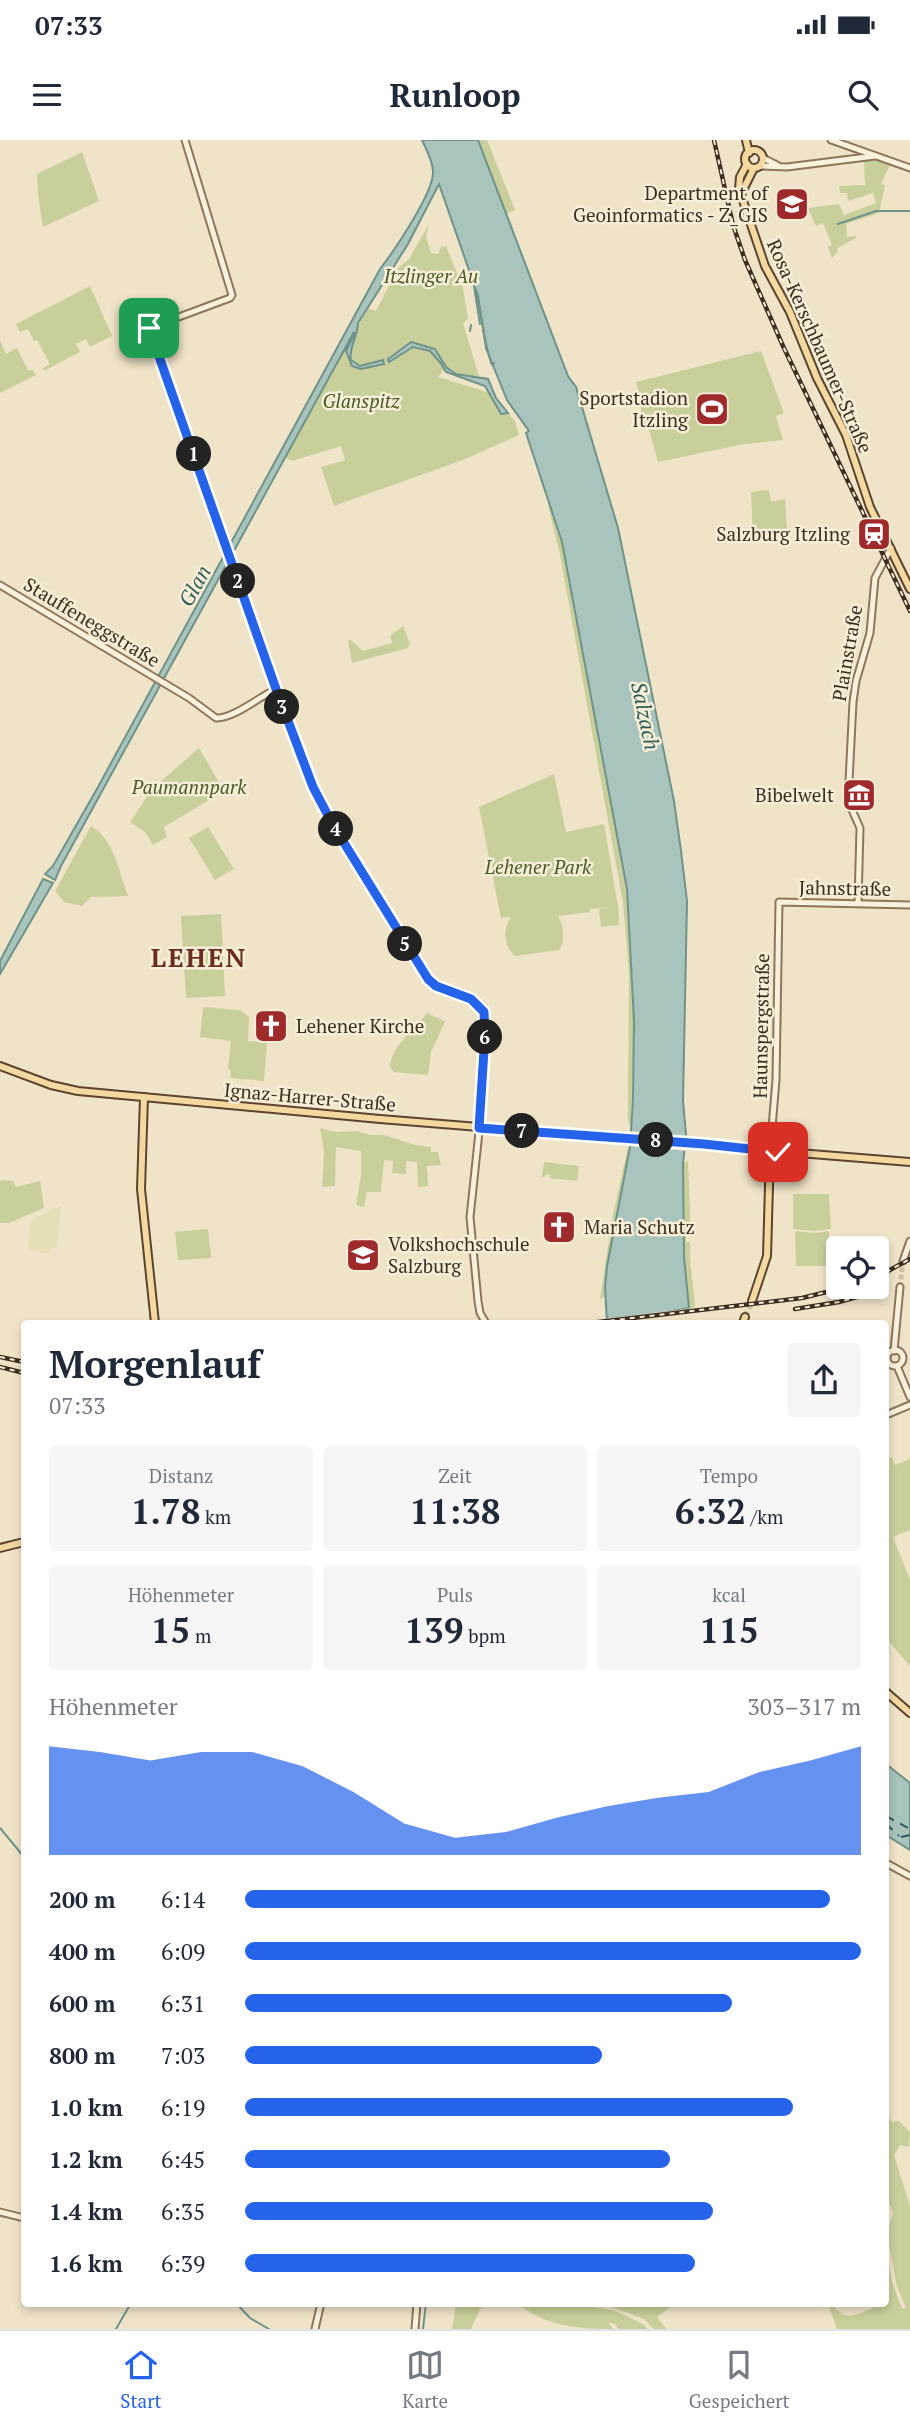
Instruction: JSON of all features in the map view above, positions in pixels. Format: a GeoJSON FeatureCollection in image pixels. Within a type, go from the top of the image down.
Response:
{"type":"FeatureCollection","features":[{"type":"Feature","properties":{"kind":"main road"},"geometry":{"type":"LineString","coordinates":[[748,140],[752,152],[763,158]]}},
{"type":"Feature","properties":{"kind":"main road","name":"Rosa-Kerschbaumer-Straße"},"geometry":{"type":"LineString","coordinates":[[752,152],[746,156],[753,166]]}},
{"type":"Feature","properties":{"kind":"main road","name":"Rosa-Kerschbaumer-Straße"},"geometry":{"type":"LineString","coordinates":[[763,158],[753,166],[741,183],[741,194],[765,266],[790,312],[817,378],[846,435],[865,496],[910,589]]}},
{"type":"Feature","properties":{"kind":"main road","name":"Ignaz-Harrer-Straße"},"geometry":{"type":"LineString","coordinates":[[0,1066],[64,1089],[479,1128],[698,1143],[910,1162]]}},
{"type":"Feature","properties":{"kind":"main road"},"geometry":{"type":"LineString","coordinates":[[144,1097],[141,1189],[155,1320]]}},
{"type":"Feature","properties":{"kind":"main road"},"geometry":{"type":"LineString","coordinates":[[752,1301],[766,1256],[770,1151]]}},
{"type":"Feature","properties":{"kind":"main road"},"geometry":{"type":"LineString","coordinates":[[0,1548],[21,1543]]}},
{"type":"Feature","properties":{"kind":"main road"},"geometry":{"type":"LineString","coordinates":[[889,1695],[910,1713]]}},
{"type":"Feature","properties":{"kind":"street"},"geometry":{"type":"LineString","coordinates":[[185,140],[232,292],[230,298],[149,328],[276,689],[319,799],[422,970],[436,986],[471,999],[484,1012],[479,1128],[470,1220],[480,1313],[484,1320]]}},
{"type":"Feature","properties":{"kind":"street"},"geometry":{"type":"LineString","coordinates":[[831,140],[910,168]]}},
{"type":"Feature","properties":{"kind":"street"},"geometry":{"type":"LineString","coordinates":[[753,166],[784,167],[875,156]]}},
{"type":"Feature","properties":{"kind":"street"},"geometry":{"type":"LineString","coordinates":[[763,158],[784,167]]}},
{"type":"Feature","properties":{"kind":"street"},"geometry":{"type":"LineString","coordinates":[[881,564],[891,548]]}},
{"type":"Feature","properties":{"kind":"street"},"geometry":{"type":"LineString","coordinates":[[881,564],[891,562],[900,568]]}},
{"type":"Feature","properties":{"kind":"street","name":"Plainstraße"},"geometry":{"type":"LineString","coordinates":[[858,903],[860,828],[848,802],[853,702],[856,681],[870,633],[876,573],[881,564]]}},
{"type":"Feature","properties":{"kind":"street","name":"Stauffeneggstraße"},"geometry":{"type":"LineString","coordinates":[[0,586],[189,698],[209,715],[223,719],[276,689]]}},
{"type":"Feature","properties":{"kind":"street","name":"Jahnstraße"},"geometry":{"type":"LineString","coordinates":[[779,902],[910,905]]}},
{"type":"Feature","properties":{"kind":"street","name":"Haunspergstraße"},"geometry":{"type":"LineString","coordinates":[[770,1151],[776,1076],[779,902]]}},
{"type":"Feature","properties":{"kind":"street"},"geometry":{"type":"LineString","coordinates":[[902,1261],[910,1241]]}},
{"type":"Feature","properties":{"kind":"street"},"geometry":{"type":"LineString","coordinates":[[894,1350],[900,1287]]}},
{"type":"Feature","properties":{"kind":"street"},"geometry":{"type":"LineString","coordinates":[[889,1353],[894,1350]]}},
{"type":"Feature","properties":{"kind":"street"},"geometry":{"type":"LineString","coordinates":[[894,1350],[901,1353],[902,1358],[897,1366]]}},
{"type":"Feature","properties":{"kind":"street"},"geometry":{"type":"LineString","coordinates":[[889,1364],[897,1366]]}},
{"type":"Feature","properties":{"kind":"street"},"geometry":{"type":"LineString","coordinates":[[897,1366],[910,1397]]}},
{"type":"Feature","properties":{"kind":"street"},"geometry":{"type":"LineString","coordinates":[[889,1414],[910,1405]]}},
{"type":"Feature","properties":{"kind":"street"},"geometry":{"type":"LineString","coordinates":[[889,1865],[910,1876]]}},
{"type":"Feature","properties":{"kind":"street"},"geometry":{"type":"LineString","coordinates":[[0,2211],[21,2217]]}},
{"type":"Feature","properties":{"kind":"street"},"geometry":{"type":"LineString","coordinates":[[315,2329],[320,2307]]}},
{"type":"Feature","properties":{"kind":"street"},"geometry":{"type":"LineString","coordinates":[[415,2329],[417,2307]]}},
{"type":"Feature","properties":{"kind":"shaded area"},"geometry":{"type":"Polygon","coordinates":[[[61,1206],[57,1248],[51,1248],[50,1254],[28,1250],[31,1220],[61,1206]]]}},
{"type":"Feature","properties":{"kind":"green space"},"geometry":{"type":"Polygon","coordinates":[[[478,140],[487,140],[515,210],[506,214],[478,140]]]}},
{"type":"Feature","properties":{"kind":"green space"},"geometry":{"type":"Polygon","coordinates":[[[82,152],[99,201],[43,227],[37,174],[82,152]]]}},
{"type":"Feature","properties":{"kind":"green space"},"geometry":{"type":"Polygon","coordinates":[[[864,161],[878,161],[890,165],[881,184],[885,185],[879,213],[846,224],[847,237],[856,238],[837,248],[838,251],[832,258],[828,247],[832,245],[823,223],[816,226],[808,208],[839,204],[844,215],[876,203],[873,193],[848,201],[847,193],[840,193],[839,186],[865,185],[864,161]]]}},
{"type":"Feature","properties":{"kind":"green space"},"geometry":{"type":"Polygon","coordinates":[[[429,224],[426,236],[431,253],[438,254],[441,247],[446,246],[463,288],[468,319],[463,323],[479,376],[462,376],[446,367],[438,377],[490,393],[501,414],[508,413],[515,421],[519,435],[463,460],[334,506],[321,467],[345,460],[341,446],[292,461],[285,457],[368,308],[376,311],[398,268],[409,259],[429,224]]]}},
{"type":"Feature","properties":{"kind":"green space"},"geometry":{"type":"Polygon","coordinates":[[[90,286],[112,336],[90,347],[86,339],[76,344],[80,352],[44,371],[43,368],[50,364],[37,340],[34,341],[28,329],[20,332],[16,324],[90,286]]]}},
{"type":"Feature","properties":{"kind":"green space"},"geometry":{"type":"Polygon","coordinates":[[[0,340],[6,354],[17,348],[28,370],[33,370],[36,375],[0,393],[0,340]]]}},
{"type":"Feature","properties":{"kind":"green space","name":"Sportstadion Itzling"},"geometry":{"type":"Polygon","coordinates":[[[761,351],[784,413],[776,416],[783,440],[744,444],[658,462],[650,433],[641,417],[641,400],[636,382],[761,351]]]}},
{"type":"Feature","properties":{"kind":"green space"},"geometry":{"type":"Polygon","coordinates":[[[769,490],[771,502],[785,499],[787,532],[753,540],[751,492],[769,490]]]}},
{"type":"Feature","properties":{"kind":"green space"},"geometry":{"type":"Polygon","coordinates":[[[550,504],[562,542],[627,889],[634,1021],[631,1128],[628,1121],[629,974],[623,903],[560,555],[548,505],[550,504]]]}},
{"type":"Feature","properties":{"kind":"green space"},"geometry":{"type":"Polygon","coordinates":[[[403,626],[410,644],[408,648],[352,663],[348,641],[351,640],[363,651],[392,643],[390,636],[403,626]]]}},
{"type":"Feature","properties":{"kind":"green space","name":"Paumannpark"},"geometry":{"type":"Polygon","coordinates":[[[199,748],[224,791],[164,827],[167,837],[153,845],[145,832],[130,822],[152,789],[199,748]]]}},
{"type":"Feature","properties":{"kind":"green space","name":"Lehener Park"},"geometry":{"type":"Polygon","coordinates":[[[554,774],[566,832],[604,824],[619,925],[601,927],[599,909],[611,907],[526,915],[590,909],[590,912],[558,916],[563,933],[559,950],[516,956],[507,943],[506,932],[511,917],[501,918],[479,807],[554,774]]]}},
{"type":"Feature","properties":{"kind":"green space"},"geometry":{"type":"Polygon","coordinates":[[[91,826],[99,832],[110,848],[128,896],[91,897],[82,906],[64,902],[55,891],[91,826]]]}},
{"type":"Feature","properties":{"kind":"green space"},"geometry":{"type":"Polygon","coordinates":[[[208,827],[234,869],[215,880],[189,838],[208,827]]]}},
{"type":"Feature","properties":{"kind":"green space"},"geometry":{"type":"Polygon","coordinates":[[[221,914],[225,996],[186,998],[181,916],[221,914]]]}},
{"type":"Feature","properties":{"kind":"green space"},"geometry":{"type":"Polygon","coordinates":[[[203,1007],[240,1010],[249,1017],[248,1041],[267,1043],[264,1081],[230,1078],[231,1070],[228,1069],[231,1041],[200,1037],[203,1007]]]}},
{"type":"Feature","properties":{"kind":"green space"},"geometry":{"type":"Polygon","coordinates":[[[427,1013],[445,1021],[431,1052],[428,1075],[394,1072],[390,1067],[391,1059],[404,1038],[427,1013]]]}},
{"type":"Feature","properties":{"kind":"green space"},"geometry":{"type":"Polygon","coordinates":[[[320,1128],[337,1132],[357,1131],[384,1135],[431,1147],[431,1152],[438,1152],[441,1165],[427,1166],[428,1186],[418,1187],[417,1162],[406,1161],[406,1174],[392,1173],[393,1161],[384,1160],[381,1192],[367,1192],[364,1207],[356,1205],[361,1175],[361,1151],[336,1147],[335,1186],[322,1187],[324,1152],[320,1128]]]}},
{"type":"Feature","properties":{"kind":"green space"},"geometry":{"type":"Polygon","coordinates":[[[628,1147],[607,1266],[605,1297],[600,1299],[613,1215],[628,1147]]]}},
{"type":"Feature","properties":{"kind":"green space"},"geometry":{"type":"Polygon","coordinates":[[[688,1161],[691,1232],[686,1233],[686,1242],[690,1242],[694,1308],[689,1308],[684,1257],[683,1164],[688,1161]]]}},
{"type":"Feature","properties":{"kind":"green space"},"geometry":{"type":"Polygon","coordinates":[[[544,1162],[579,1166],[577,1181],[549,1178],[550,1175],[546,1174],[542,1177],[544,1162]]]}},
{"type":"Feature","properties":{"kind":"green space"},"geometry":{"type":"Polygon","coordinates":[[[0,1181],[13,1181],[16,1187],[40,1181],[44,1208],[9,1223],[0,1223],[0,1181]]]}},
{"type":"Feature","properties":{"kind":"green space"},"geometry":{"type":"Polygon","coordinates":[[[793,1194],[829,1194],[831,1229],[793,1229],[793,1194]]]}},
{"type":"Feature","properties":{"kind":"green space"},"geometry":{"type":"Polygon","coordinates":[[[208,1229],[211,1258],[178,1260],[175,1232],[208,1229]]]}},
{"type":"Feature","properties":{"kind":"green space"},"geometry":{"type":"Polygon","coordinates":[[[795,1231],[829,1231],[829,1236],[826,1236],[826,1266],[796,1266],[795,1231]]]}},
{"type":"Feature","properties":{"kind":"green space"},"geometry":{"type":"Polygon","coordinates":[[[892,1457],[895,1465],[910,1459],[910,1530],[893,1537],[910,1580],[910,1666],[889,1642],[889,1458],[892,1457]]]}},
{"type":"Feature","properties":{"kind":"green space"},"geometry":{"type":"Polygon","coordinates":[[[889,2118],[892,2122],[899,2121],[910,2132],[909,2147],[900,2145],[894,2155],[910,2206],[910,2329],[837,2329],[829,2307],[850,2316],[873,2307],[889,2307],[889,2264],[902,2309],[906,2308],[897,2287],[889,2245],[889,2227],[893,2213],[889,2203],[889,2118]]]}},
{"type":"Feature","properties":{"kind":"green space"},"geometry":{"type":"Polygon","coordinates":[[[455,2307],[484,2307],[480,2309],[471,2329],[452,2329],[455,2307]]]}},
{"type":"Feature","properties":{"kind":"green space"},"geometry":{"type":"Polygon","coordinates":[[[522,2307],[593,2307],[616,2311],[643,2324],[647,2329],[618,2329],[615,2324],[608,2322],[613,2329],[562,2325],[522,2307]]]}},
{"type":"Feature","properties":{"kind":"green space"},"geometry":{"type":"Polygon","coordinates":[[[612,2307],[670,2307],[657,2317],[666,2329],[654,2329],[644,2319],[612,2307]]]}},
{"type":"Feature","properties":{"kind":"water","name":"Salzach"},"geometry":{"type":"Polygon","coordinates":[[[422,140],[478,140],[568,376],[576,387],[618,528],[674,801],[687,901],[683,1101],[686,1134],[683,1164],[684,1257],[689,1308],[623,1320],[607,1320],[607,1266],[630,1147],[633,1098],[634,1021],[627,889],[562,542],[526,433],[529,431],[507,400],[486,348],[478,296],[439,184],[408,244],[358,323],[351,360],[360,366],[383,360],[384,364],[361,369],[352,366],[346,351],[354,332],[55,880],[45,874],[53,866],[98,787],[380,269],[420,207],[432,181],[431,159],[422,140]]]}},
{"type":"Feature","properties":{"kind":"water"},"geometry":{"type":"Polygon","coordinates":[[[411,342],[435,349],[446,367],[456,374],[488,379],[496,398],[508,413],[501,414],[485,386],[446,372],[430,351],[413,347],[389,362],[388,359],[411,342]]]}},
{"type":"Feature","properties":{"kind":"water"},"geometry":{"type":"Polygon","coordinates":[[[43,879],[53,883],[0,974],[0,961],[43,879]]]}},
{"type":"Feature","properties":{"kind":"water"},"geometry":{"type":"Polygon","coordinates":[[[889,1766],[910,1783],[910,1850],[889,1837],[889,1766]]]}},
{"type":"Feature","properties":{"kind":"pier"},"geometry":{"type":"Polygon","coordinates":[[[627,1131],[689,1136],[688,1151],[627,1146],[627,1131]]]}},
{"type":"Feature","properties":{"kind":"pier"},"geometry":{"type":"Polygon","coordinates":[[[693,1308],[694,1320],[603,1320],[693,1308]]]}},
{"type":"Feature","properties":{"kind":"waterway"},"geometry":{"type":"LineString","coordinates":[[838,224],[876,211],[910,211]]}},
{"type":"Feature","properties":{"kind":"waterway"},"geometry":{"type":"LineString","coordinates":[[480,324],[474,286],[492,365],[494,363]]}},
{"type":"Feature","properties":{"kind":"waterway"},"geometry":{"type":"LineString","coordinates":[[470,331],[471,325]]}},
{"type":"Feature","properties":{"kind":"waterway"},"geometry":{"type":"LineString","coordinates":[[0,1828],[21,1853]]}},
{"type":"Feature","properties":{"kind":"waterway"},"geometry":{"type":"LineString","coordinates":[[116,2329],[129,2307]]}},
{"type":"Feature","properties":{"kind":"waterway"},"geometry":{"type":"LineString","coordinates":[[240,2307],[250,2318],[269,2329]]}},
{"type":"Feature","properties":{"kind":"waterway"},"geometry":{"type":"LineString","coordinates":[[423,2329],[426,2307]]}},
{"type":"Feature","properties":{"kind":"ferry route"},"geometry":{"type":"LineString","coordinates":[[889,1818],[910,1829]]}},
{"type":"Feature","properties":{"kind":"ferry route"},"geometry":{"type":"LineString","coordinates":[[889,1827],[899,1836]]}},
{"type":"Feature","properties":{"kind":"ferry route"},"geometry":{"type":"LineString","coordinates":[[901,1837],[910,1835]]}},
{"type":"Feature","properties":{"kind":"tunnel"},"geometry":{"type":"LineString","coordinates":[[900,1287],[903,1261]]}},
{"type":"Feature","properties":{"kind":"tunnel"},"geometry":{"type":"LineString","coordinates":[[745,1317],[752,1301]]}},
{"type":"Feature","properties":{"kind":"railway"},"geometry":{"type":"LineString","coordinates":[[714,140],[733,225],[745,260],[783,346],[910,611]]}},
{"type":"Feature","properties":{"kind":"railway"},"geometry":{"type":"LineString","coordinates":[[889,1270],[910,1259]]}},
{"type":"Feature","properties":{"kind":"railway"},"geometry":{"type":"LineString","coordinates":[[615,1320],[802,1298],[826,1292]]}},
{"type":"Feature","properties":{"kind":"railway"},"geometry":{"type":"LineString","coordinates":[[795,1309],[850,1299]]}},
{"type":"Feature","properties":{"kind":"railway"},"geometry":{"type":"LineString","coordinates":[[0,1357],[21,1361]]}},
{"type":"Feature","properties":{"kind":"railway"},"geometry":{"type":"LineString","coordinates":[[0,1367],[21,1372]]}},
{"type":"Feature","properties":{"kind":"place","name":"Department of Geoinformatics - Z_GIS"},"geometry":{"type":"Point","coordinates":[792,204]}},
{"type":"Feature","properties":{"kind":"place","name":"Sportstadion Itzling"},"geometry":{"type":"Point","coordinates":[712,409]}},
{"type":"Feature","properties":{"kind":"place","name":"Salzburg Itzling"},"geometry":{"type":"Point","coordinates":[874,534]}},
{"type":"Feature","properties":{"kind":"place","name":"Bibelwelt"},"geometry":{"type":"Point","coordinates":[859,795]}},
{"type":"Feature","properties":{"kind":"place","name":"Lehener Kirche"},"geometry":{"type":"Point","coordinates":[271,1026]}},
{"type":"Feature","properties":{"kind":"place","name":"Maria Schutz"},"geometry":{"type":"Point","coordinates":[559,1227]}},
{"type":"Feature","properties":{"kind":"place","name":"Volkshochschule Salzburg"},"geometry":{"type":"Point","coordinates":[363,1255]}},
{"type":"Feature","properties":{"kind":"district","name":"LEHEN"},"geometry":{"type":"Point","coordinates":[199,958]}},
{"type":"Feature","properties":{"kind":"route"},"geometry":{"type":"LineString","coordinates":[[149,328],[313,787],[333,825],[428,979],[436,986],[471,999],[484,1012],[479,1128],[580,1134],[778,1152]]}},
{"type":"Feature","properties":{"kind":"park label","name":"Itzlinger Au"},"geometry":{"type":"Point","coordinates":[431,276]}},
{"type":"Feature","properties":{"kind":"park label","name":"Glanspitz"},"geometry":{"type":"Point","coordinates":[361,401]}},
{"type":"Feature","properties":{"kind":"water label","name":"Glan"},"geometry":{"type":"Point","coordinates":[195,586]}}]}
